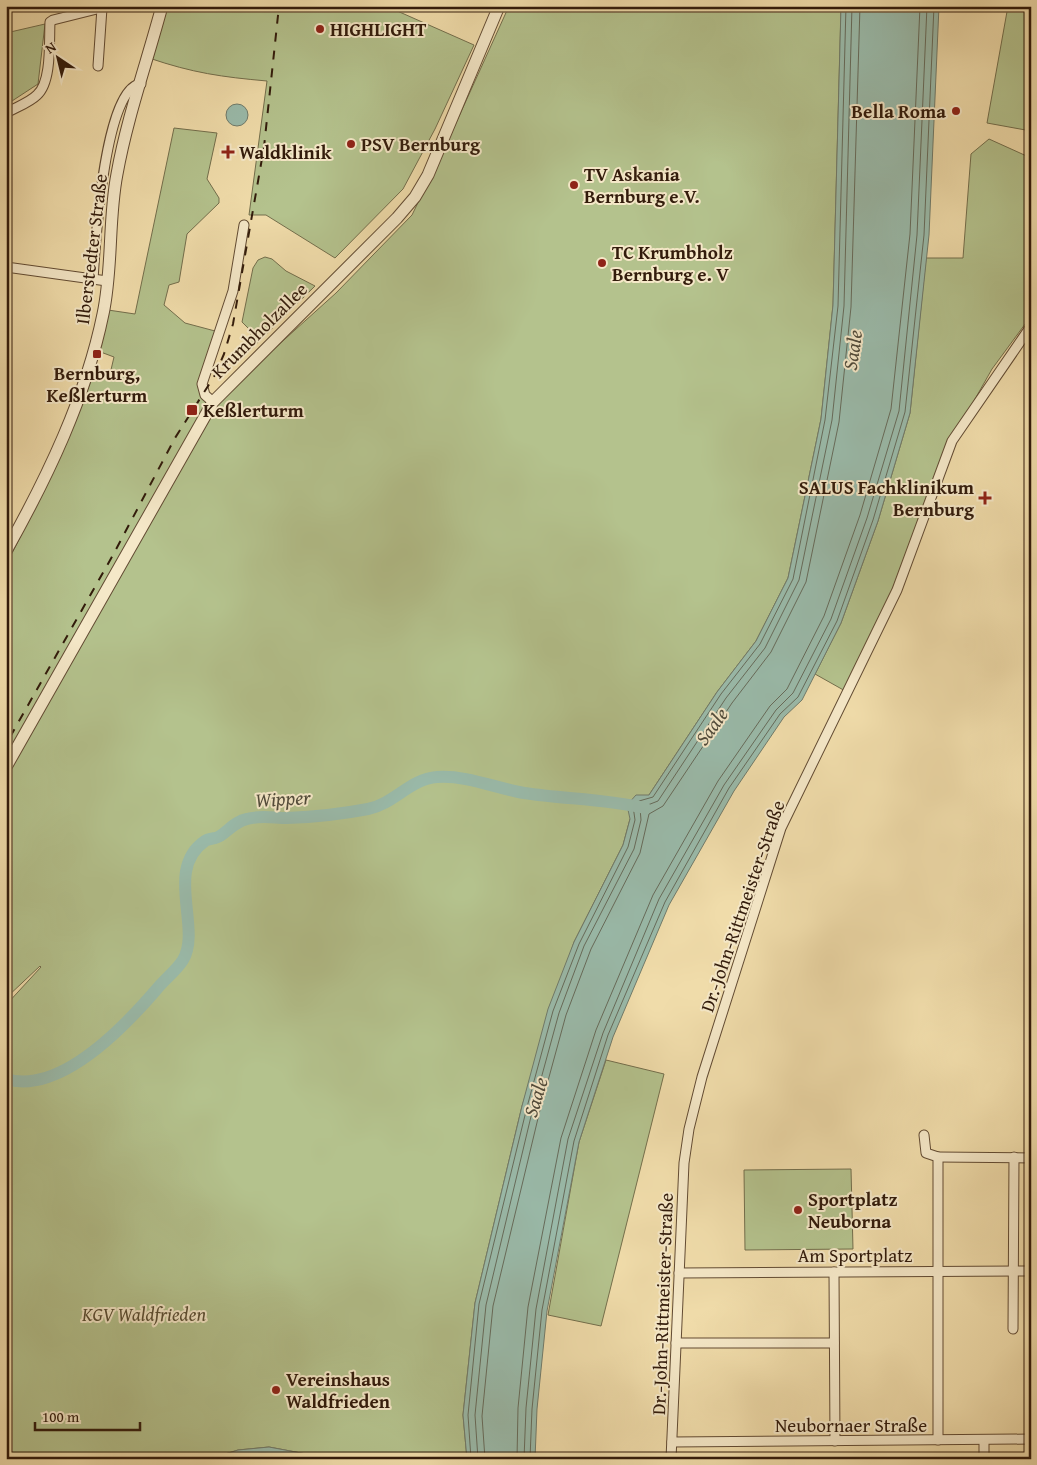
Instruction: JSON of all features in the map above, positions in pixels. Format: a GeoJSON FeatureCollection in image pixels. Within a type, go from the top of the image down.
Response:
{"type":"FeatureCollection","features":[{"type":"Feature","properties":{"kind":"street","name":"Ilberstedter Straße"},"geometry":{"type":"LineString","coordinates":[[6,552],[44,479],[78,398],[103,314],[116,175],[162,6]]}},
{"type":"Feature","properties":{"kind":"street","name":"Krumbholzallee"},"geometry":{"type":"LineString","coordinates":[[6,767],[213,402],[415,197],[434,164],[499,6]]}},
{"type":"Feature","properties":{"kind":"street"},"geometry":{"type":"LineString","coordinates":[[6,113],[38,95],[46,79],[50,22],[57,18],[73,10],[105,7],[98,66]]}},
{"type":"Feature","properties":{"kind":"street","name":"Ilberstedter Straße"},"geometry":{"type":"LineString","coordinates":[[94,280],[102,186],[112,125],[128,92],[133,86],[141,84]]}},
{"type":"Feature","properties":{"kind":"street"},"geometry":{"type":"LineString","coordinates":[[213,402],[204,392],[203,380],[233,291],[244,225]]}},
{"type":"Feature","properties":{"kind":"street"},"geometry":{"type":"LineString","coordinates":[[6,267],[107,281]]}},
{"type":"Feature","properties":{"kind":"street","name":"Dr.-John-Rittmeister-Straße"},"geometry":{"type":"LineString","coordinates":[[671,1459],[684,1163],[691,1121],[702,1077],[781,828],[894,597],[952,441],[1031,326]]}},
{"type":"Feature","properties":{"kind":"street"},"geometry":{"type":"LineString","coordinates":[[924,1134],[926,1153],[938,1157],[1031,1158]]}},
{"type":"Feature","properties":{"kind":"street"},"geometry":{"type":"LineString","coordinates":[[938,1157],[938,1440]]}},
{"type":"Feature","properties":{"kind":"street"},"geometry":{"type":"LineString","coordinates":[[1013,1329],[1014,1157]]}},
{"type":"Feature","properties":{"kind":"street","name":"Am Sportplatz"},"geometry":{"type":"LineString","coordinates":[[679,1273],[1031,1271]]}},
{"type":"Feature","properties":{"kind":"street"},"geometry":{"type":"LineString","coordinates":[[834,1272],[835,1441]]}},
{"type":"Feature","properties":{"kind":"street"},"geometry":{"type":"LineString","coordinates":[[676,1343],[834,1343]]}},
{"type":"Feature","properties":{"kind":"street","name":"Neubornaer Straße"},"geometry":{"type":"LineString","coordinates":[[672,1442],[1031,1439]]}},
{"type":"Feature","properties":{"kind":"street"},"geometry":{"type":"LineString","coordinates":[[984,1440],[984,1459]]}},
{"type":"Feature","properties":{"kind":"green space","name":"PSV Bernburg"},"geometry":{"type":"Polygon","coordinates":[[[166,6],[386,6],[474,45],[435,129],[403,189],[335,258],[266,215],[249,215],[267,81],[208,74],[149,58],[166,6]]]}},
{"type":"Feature","properties":{"kind":"green space","name":"KGV Waldfrieden"},"geometry":{"type":"Polygon","coordinates":[[[509,6],[831,6],[841,9],[833,305],[821,419],[788,578],[756,641],[717,692],[649,795],[630,819],[623,845],[574,942],[522,1106],[475,1303],[463,1415],[467,1459],[333,1459],[269,1447],[238,1450],[209,1459],[6,1459],[6,1005],[41,967],[6,998],[6,773],[16,759],[224,394],[336,293],[412,215],[509,6]]]}},
{"type":"Feature","properties":{"kind":"green space"},"geometry":{"type":"Polygon","coordinates":[[[1008,6],[1031,6],[1031,131],[987,123],[1008,6]]]}},
{"type":"Feature","properties":{"kind":"green space"},"geometry":{"type":"Polygon","coordinates":[[[45,24],[38,84],[12,101],[6,88],[6,33],[45,24]]]}},
{"type":"Feature","properties":{"kind":"green space"},"geometry":{"type":"Polygon","coordinates":[[[174,128],[217,133],[207,179],[219,198],[219,203],[187,234],[179,282],[169,285],[164,305],[185,323],[215,331],[198,387],[206,400],[204,413],[6,758],[6,565],[43,492],[95,372],[110,374],[114,357],[98,351],[108,310],[135,314],[174,128]]]}},
{"type":"Feature","properties":{"kind":"green space"},"geometry":{"type":"Polygon","coordinates":[[[989,139],[1031,158],[1031,316],[992,369],[941,459],[876,633],[847,692],[815,674],[841,623],[878,521],[910,413],[926,258],[963,258],[971,154],[989,139]]]}},
{"type":"Feature","properties":{"kind":"green space"},"geometry":{"type":"Polygon","coordinates":[[[265,257],[272,259],[286,271],[315,286],[239,361],[252,332],[242,322],[253,268],[258,260],[265,257]]]}},
{"type":"Feature","properties":{"kind":"green space"},"geometry":{"type":"Polygon","coordinates":[[[606,1060],[664,1074],[601,1326],[548,1315],[579,1142],[606,1060]]]}},
{"type":"Feature","properties":{"kind":"green space","name":"Sportplatz Neuborna"},"geometry":{"type":"Polygon","coordinates":[[[851,1169],[853,1249],[745,1250],[744,1170],[851,1169]]]}},
{"type":"Feature","properties":{"kind":"water","name":"Saale"},"geometry":{"type":"Polygon","coordinates":[[[841,6],[939,6],[929,235],[910,413],[878,521],[841,623],[802,700],[784,717],[734,791],[669,905],[613,1037],[579,1142],[547,1311],[537,1409],[535,1459],[467,1459],[463,1415],[475,1303],[522,1106],[548,1009],[574,942],[623,845],[630,819],[627,805],[636,795],[649,795],[717,692],[756,641],[788,578],[821,419],[833,305],[841,6]]]}},
{"type":"Feature","properties":{"kind":"water"},"geometry":{"type":"Polygon","coordinates":[[[237,104],[245,107],[248,115],[245,123],[237,126],[229,123],[226,115],[229,107],[237,104]]]}},
{"type":"Feature","properties":{"kind":"water"},"geometry":{"type":"Polygon","coordinates":[[[269,1447],[333,1459],[209,1459],[238,1450],[269,1447]]]}},
{"type":"Feature","properties":{"kind":"waterway","name":"Wipper"},"geometry":{"type":"LineString","coordinates":[[6,1079],[27,1081],[48,1077],[90,1054],[127,1021],[177,968],[183,960],[188,947],[189,932],[185,883],[187,867],[193,853],[208,839],[218,837],[243,820],[257,817],[318,816],[368,809],[386,802],[418,782],[437,777],[470,780],[524,793],[645,808]]}},
{"type":"Feature","properties":{"kind":"railway"},"geometry":{"type":"LineString","coordinates":[[10,737],[113,555],[175,438],[215,375],[224,354],[233,324],[264,147],[279,6]]}},
{"type":"Feature","properties":{"kind":"place","name":"HIGHLIGHT"},"geometry":{"type":"Point","coordinates":[320,29]}},
{"type":"Feature","properties":{"kind":"place","name":"Bella Roma"},"geometry":{"type":"Point","coordinates":[956,111]}},
{"type":"Feature","properties":{"kind":"place","name":"PSV Bernburg"},"geometry":{"type":"Point","coordinates":[351,144]}},
{"type":"Feature","properties":{"kind":"place","name":"Waldklinik"},"geometry":{"type":"Point","coordinates":[228,152]}},
{"type":"Feature","properties":{"kind":"place","name":"TV Askania Bernburg e.V."},"geometry":{"type":"Point","coordinates":[574,185]}},
{"type":"Feature","properties":{"kind":"place","name":"TC Krumbholz Bernburg e. V"},"geometry":{"type":"Point","coordinates":[602,263]}},
{"type":"Feature","properties":{"kind":"place","name":"Bernburg, Keßlerturm"},"geometry":{"type":"Point","coordinates":[97,354]}},
{"type":"Feature","properties":{"kind":"place","name":"Keßlerturm"},"geometry":{"type":"Point","coordinates":[192,410]}},
{"type":"Feature","properties":{"kind":"place","name":"SALUS Fachklinikum Bernburg"},"geometry":{"type":"Point","coordinates":[985,498]}},
{"type":"Feature","properties":{"kind":"place","name":"Sportplatz Neuborna"},"geometry":{"type":"Point","coordinates":[798,1210]}},
{"type":"Feature","properties":{"kind":"place","name":"Vereinshaus Waldfrieden"},"geometry":{"type":"Point","coordinates":[276,1390]}}]}
